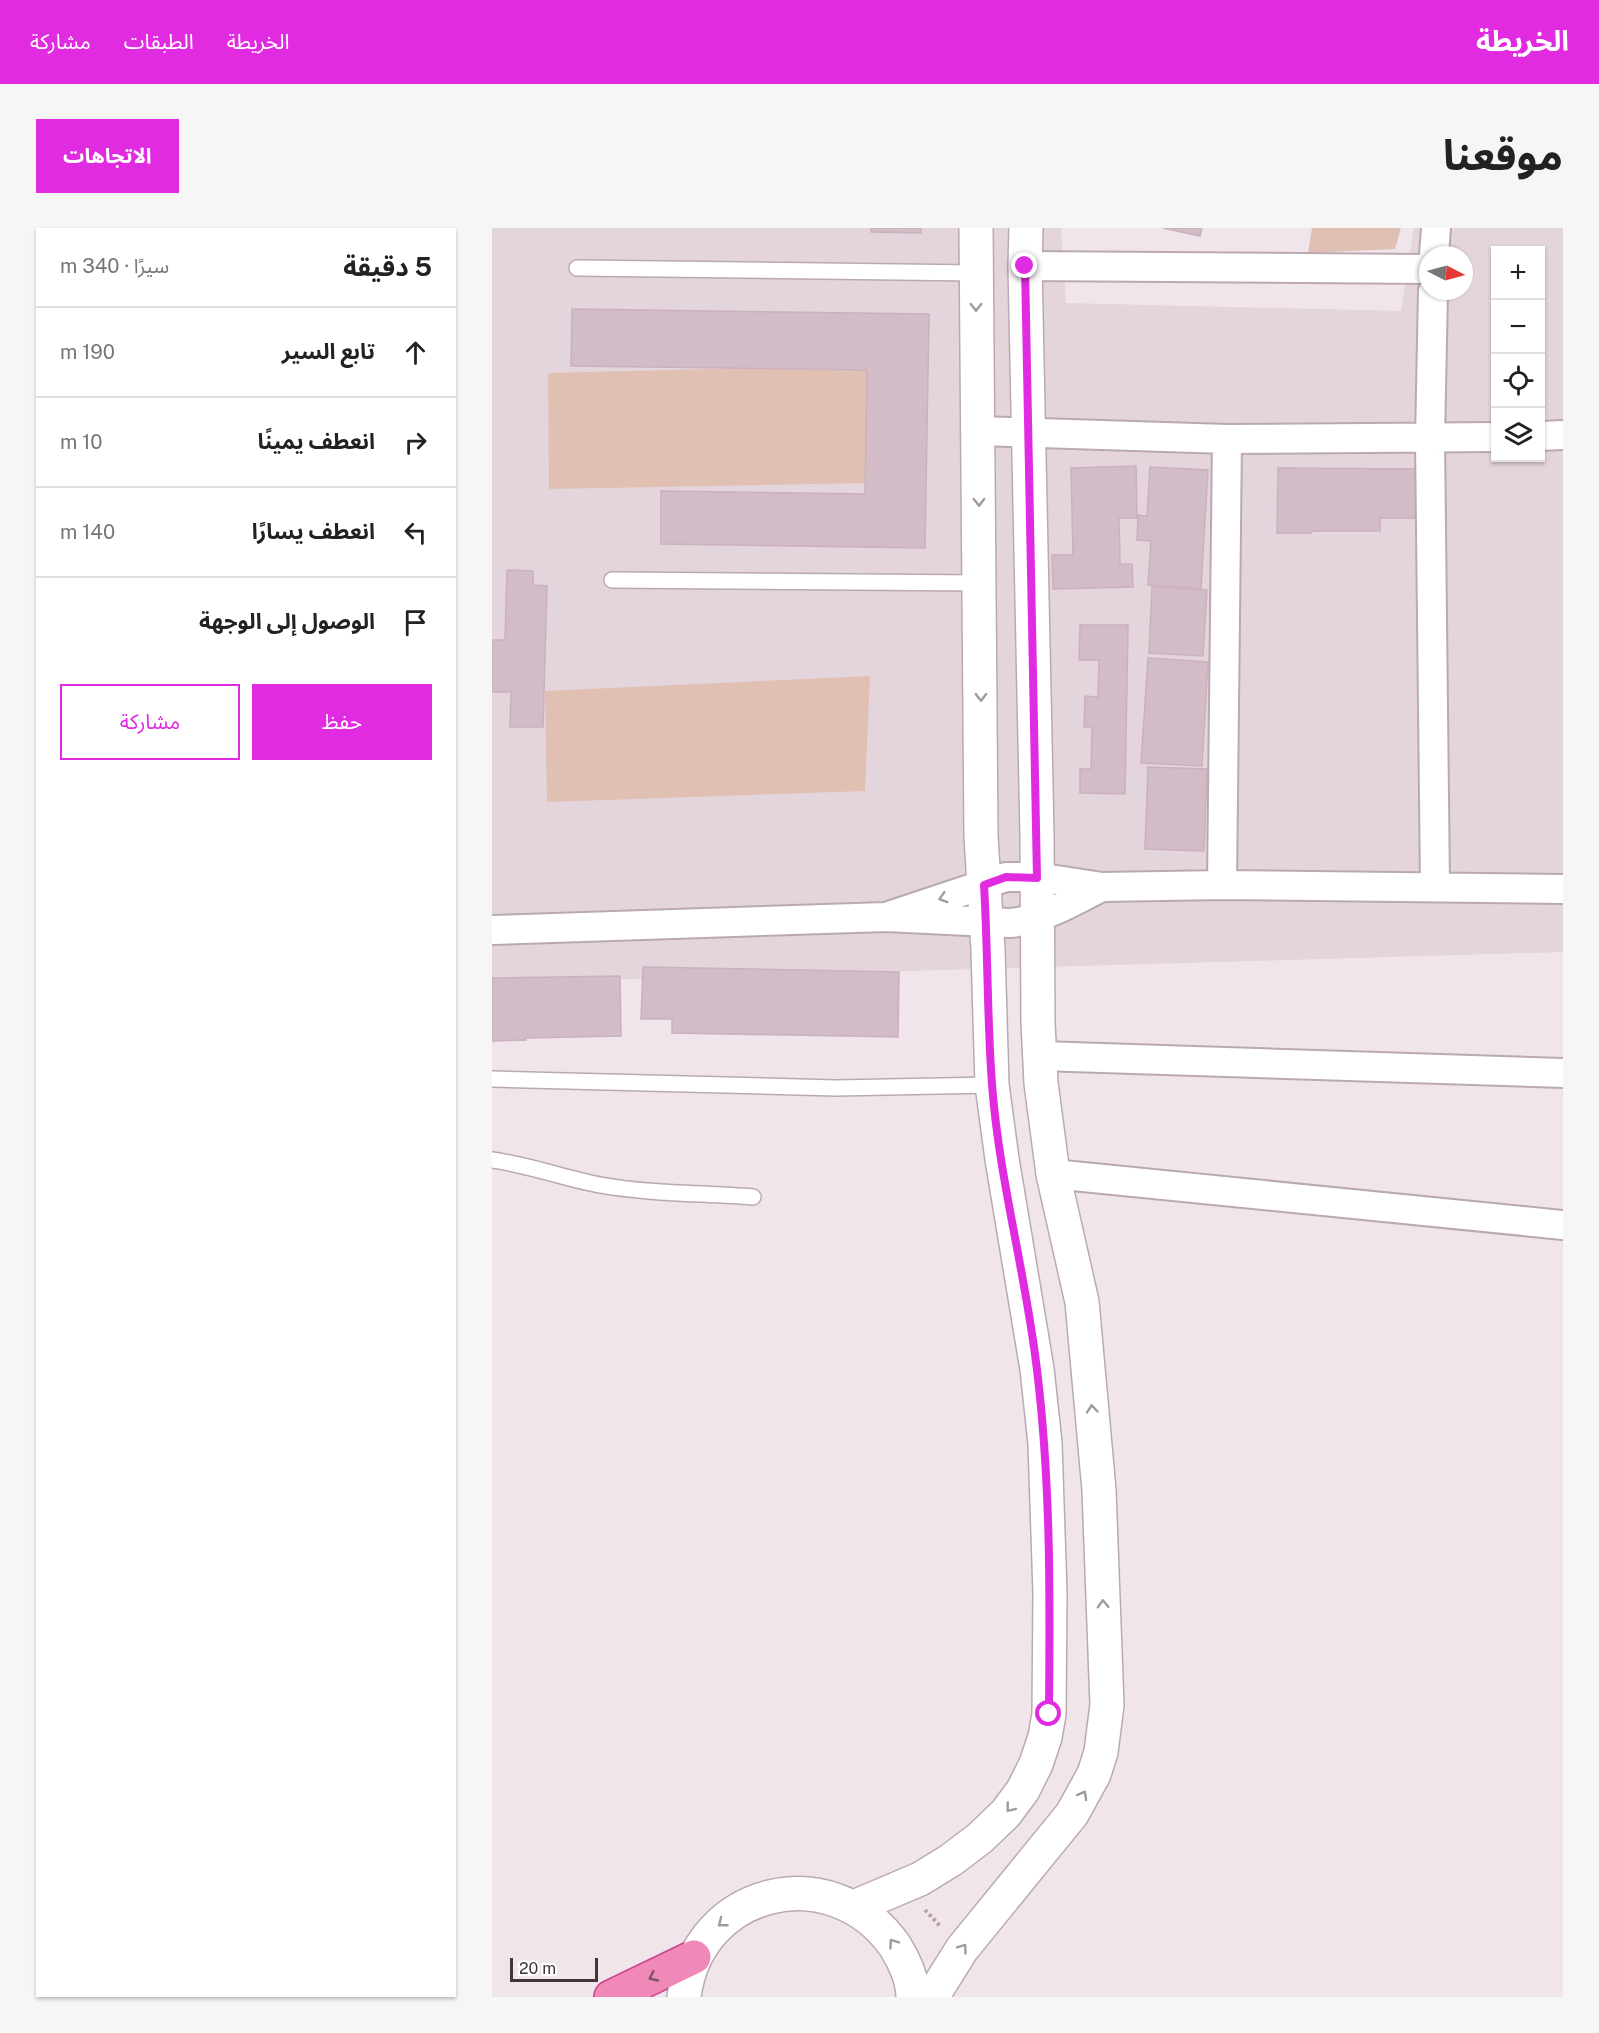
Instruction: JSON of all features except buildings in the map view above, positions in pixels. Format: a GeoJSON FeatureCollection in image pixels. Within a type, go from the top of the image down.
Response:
{"type":"FeatureCollection","features":[{"type":"Feature","properties":{"kind":"highway"},"geometry":{"type":"LineString","coordinates":[[611,1997],[694,1957]]}},
{"type":"Feature","properties":{"kind":"street"},"geometry":{"type":"LineString","coordinates":[[854,1907],[920,1879],[951,1860],[980,1838],[1006,1813],[1023,1790],[1036,1764],[1045,1737],[1049,1714],[1050,1593],[1045,1443],[1037,1369],[992,1085],[981,836],[976,228]]}},
{"type":"Feature","properties":{"kind":"street"},"geometry":{"type":"LineString","coordinates":[[932,1997],[962,1949],[1072,1814],[1094,1774],[1101,1752],[1107,1705],[1099,1490],[1082,1302],[1053,1174],[1041,1083],[1026,228]]}},
{"type":"Feature","properties":{"kind":"street"},"geometry":{"type":"LineString","coordinates":[[1435,246],[1436,228]]}},
{"type":"Feature","properties":{"kind":"street"},"geometry":{"type":"LineString","coordinates":[[1025,266],[1419,269]]}},
{"type":"Feature","properties":{"kind":"street"},"geometry":{"type":"LineString","coordinates":[[1433,300],[1430,439],[1435,887]]}},
{"type":"Feature","properties":{"kind":"street"},"geometry":{"type":"LineString","coordinates":[[978,431],[1227,439],[1491,437]]}},
{"type":"Feature","properties":{"kind":"street"},"geometry":{"type":"LineString","coordinates":[[1545,436],[1563,435]]}},
{"type":"Feature","properties":{"kind":"street"},"geometry":{"type":"LineString","coordinates":[[1222,885],[1227,439]]}},
{"type":"Feature","properties":{"kind":"street"},"geometry":{"type":"LineString","coordinates":[[886,918],[1006,877],[1037,878],[1102,887],[1222,885],[1563,889]]}},
{"type":"Feature","properties":{"kind":"street"},"geometry":{"type":"LineString","coordinates":[[492,930],[886,918],[1017,923],[1038,918],[1102,887]]}},
{"type":"Feature","properties":{"kind":"street"},"geometry":{"type":"LineString","coordinates":[[1040,1056],[1563,1073]]}},
{"type":"Feature","properties":{"kind":"street"},"geometry":{"type":"LineString","coordinates":[[1053,1174],[1563,1225]]}},
{"type":"Feature","properties":{"kind":"street"},"geometry":{"type":"LineString","coordinates":[[684,1997],[694,1957],[716,1927],[746,1905],[764,1899],[782,1894],[819,1894],[854,1907],[882,1928],[902,1958],[913,1997]]}},
{"type":"Feature","properties":{"kind":"lane"},"geometry":{"type":"LineString","coordinates":[[577,268],[976,273]]}},
{"type":"Feature","properties":{"kind":"lane"},"geometry":{"type":"LineString","coordinates":[[612,580],[980,583]]}},
{"type":"Feature","properties":{"kind":"lane"},"geometry":{"type":"LineString","coordinates":[[492,1079],[836,1088],[992,1085]]}},
{"type":"Feature","properties":{"kind":"lane"},"geometry":{"type":"LineString","coordinates":[[492,1160],[514,1163],[610,1186],[753,1197]]}},
{"type":"Feature","properties":{"kind":"path"},"geometry":{"type":"LineString","coordinates":[[902,1886],[962,1949]]}},
{"type":"Feature","properties":{"kind":"shaded area"},"geometry":{"type":"Polygon","coordinates":[[[492,228],[1061,228],[1066,303],[1401,311],[1414,228],[1563,228],[1563,952],[492,983],[492,228]]]}},
{"type":"Feature","properties":{"kind":"shaded area"},"geometry":{"type":"Polygon","coordinates":[[[1312,228],[1401,228],[1395,249],[1308,253],[1312,228]]]}},
{"type":"Feature","properties":{"kind":"shaded area"},"geometry":{"type":"Polygon","coordinates":[[[870,365],[868,483],[549,489],[548,373],[870,365]]]}},
{"type":"Feature","properties":{"kind":"shaded area"},"geometry":{"type":"Polygon","coordinates":[[[870,676],[865,791],[547,802],[545,691],[870,676]]]}},
{"type":"Feature","properties":{"kind":"route"},"geometry":{"type":"LineString","coordinates":[[1025,266],[1037,878],[1006,877],[984,885],[992,1085],[1011,1217],[1026,1292],[1045,1443],[1049,1518],[1049,1714]]}}]}
